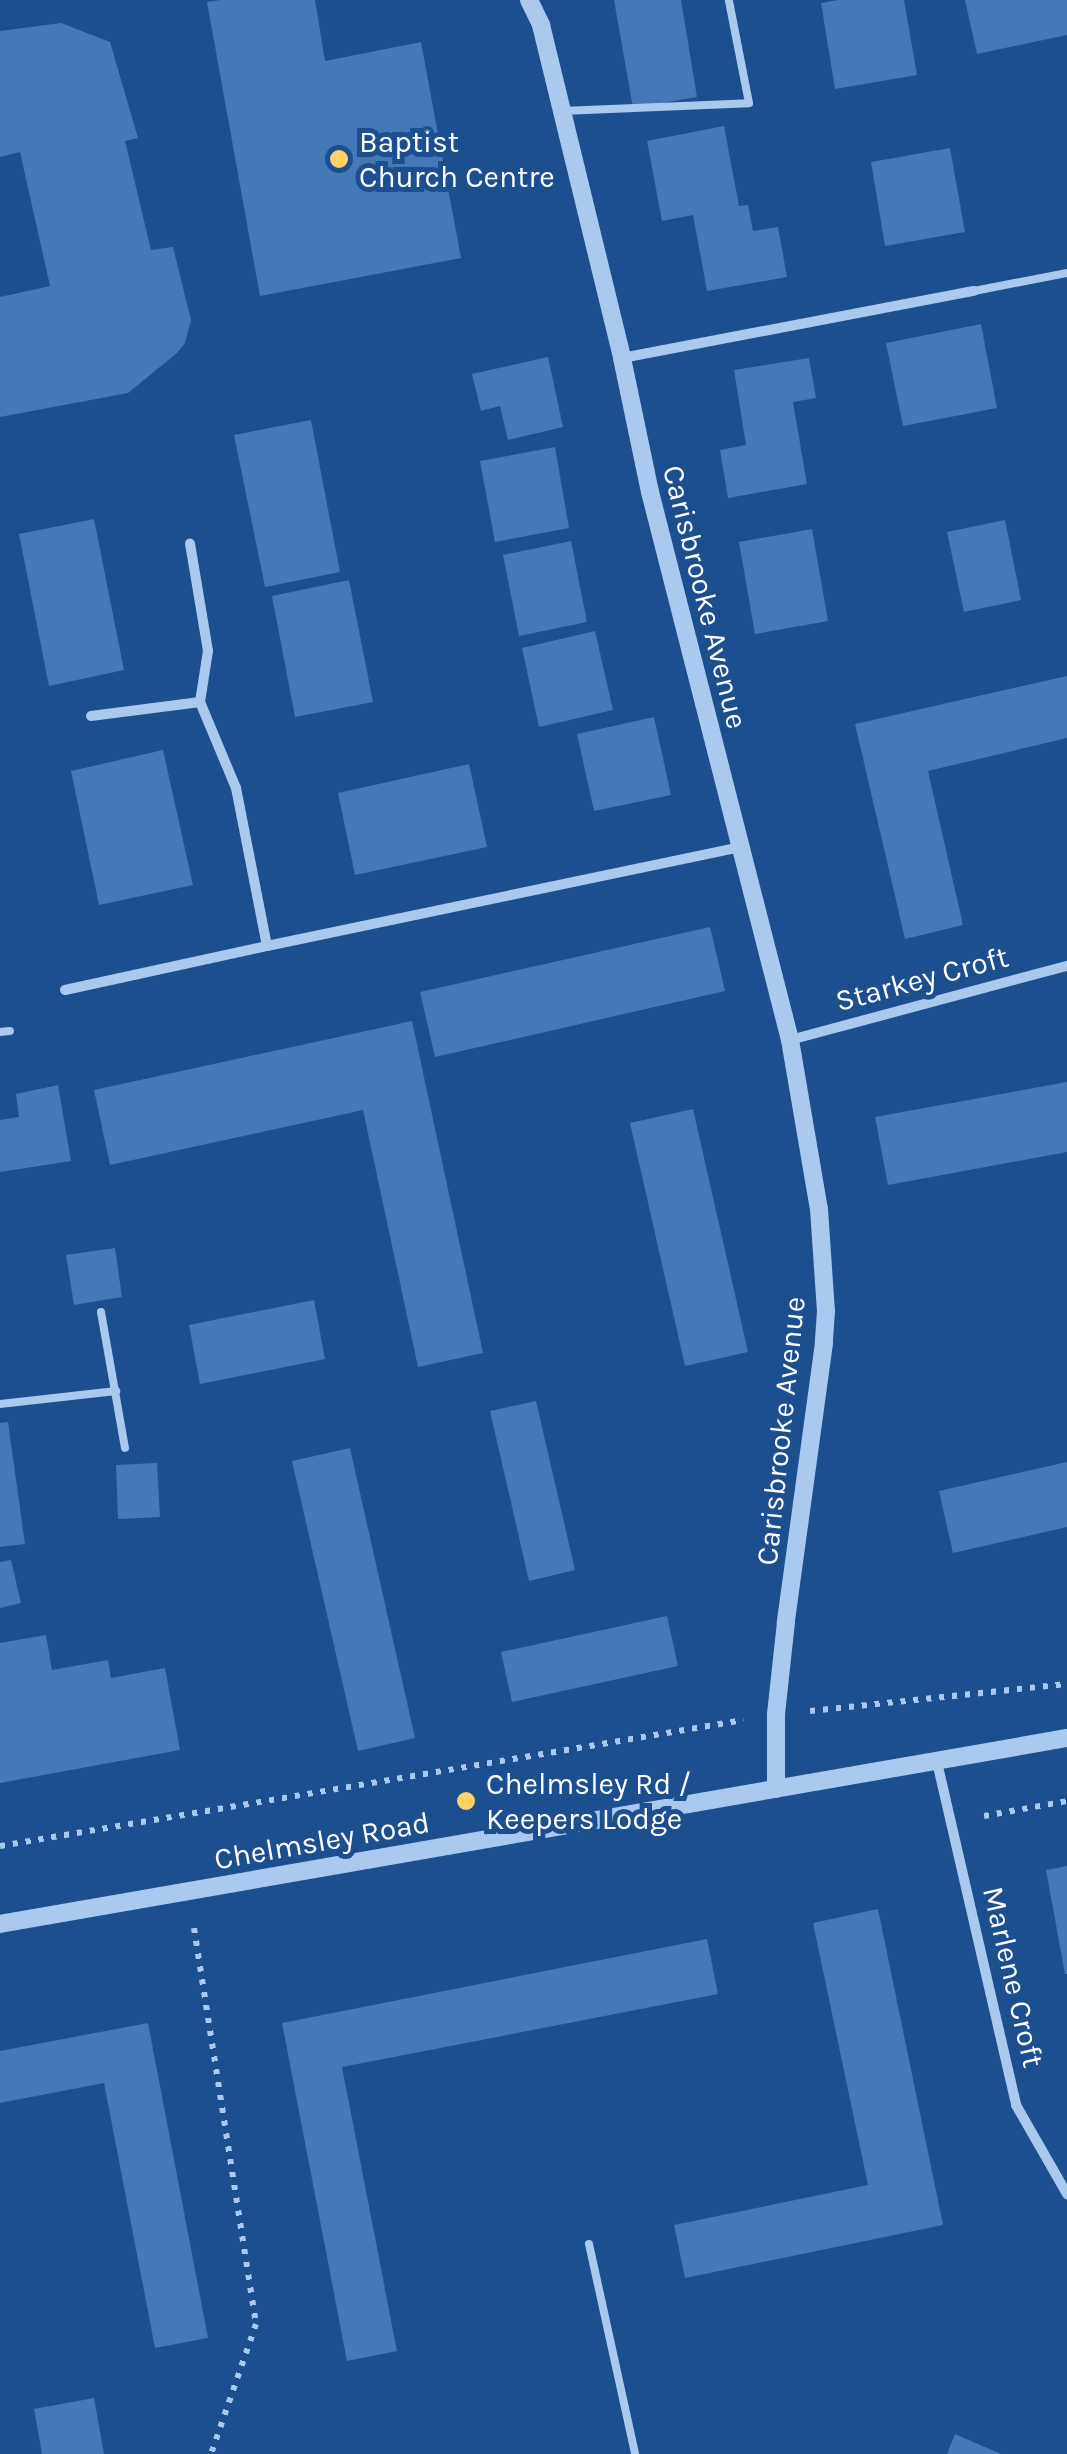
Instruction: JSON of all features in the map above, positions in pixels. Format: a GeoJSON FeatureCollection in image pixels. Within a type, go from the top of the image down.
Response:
{"type":"FeatureCollection","features":[{"type":"Feature","properties":{"kind":"street","name":"Carisbrooke Avenue"},"geometry":{"type":"LineString","coordinates":[[530,0],[541,25],[622,358],[650,492],[790,1040],[818,1209],[826,1311],[776,1714],[776,1789]]}},
{"type":"Feature","properties":{"kind":"street"},"geometry":{"type":"LineString","coordinates":[[622,358],[974,292]]}},
{"type":"Feature","properties":{"kind":"street"},"geometry":{"type":"LineString","coordinates":[[190,544],[208,651],[200,702],[236,788],[267,946]]}},
{"type":"Feature","properties":{"kind":"street"},"geometry":{"type":"LineString","coordinates":[[91,716],[200,702]]}},
{"type":"Feature","properties":{"kind":"street"},"geometry":{"type":"LineString","coordinates":[[65,990],[738,848]]}},
{"type":"Feature","properties":{"kind":"street","name":"Starkey Croft"},"geometry":{"type":"LineString","coordinates":[[790,1040],[1067,966]]}},
{"type":"Feature","properties":{"kind":"street","name":"Chelmsley Road"},"geometry":{"type":"LineString","coordinates":[[0,1924],[1067,1738]]}},
{"type":"Feature","properties":{"kind":"street","name":"Marlene Croft"},"geometry":{"type":"LineString","coordinates":[[937,1762],[1016,2104],[1067,2192]]}},
{"type":"Feature","properties":{"kind":"lane"},"geometry":{"type":"LineString","coordinates":[[562,112],[749,104],[729,1]]}},
{"type":"Feature","properties":{"kind":"lane"},"geometry":{"type":"LineString","coordinates":[[974,292],[1067,273]]}},
{"type":"Feature","properties":{"kind":"lane"},"geometry":{"type":"LineString","coordinates":[[101,1312],[125,1448]]}},
{"type":"Feature","properties":{"kind":"lane"},"geometry":{"type":"LineString","coordinates":[[0,1404],[116,1391]]}},
{"type":"Feature","properties":{"kind":"lane"},"geometry":{"type":"LineString","coordinates":[[589,2244],[636,2454]]}},
{"type":"Feature","properties":{"kind":"path"},"geometry":{"type":"LineString","coordinates":[[0,1846],[776,1714],[1067,1684]]}},
{"type":"Feature","properties":{"kind":"path"},"geometry":{"type":"LineString","coordinates":[[953,1822],[1067,1801]]}},
{"type":"Feature","properties":{"kind":"path"},"geometry":{"type":"LineString","coordinates":[[188,1892],[256,2324],[211,2454]]}},
{"type":"Feature","properties":{"kind":"building","name":"Baptist Church Centre"},"geometry":{"type":"Polygon","coordinates":[[[315,0],[325,61],[421,42],[461,258],[260,296],[207,2],[315,0]]]}},
{"type":"Feature","properties":{"kind":"building"},"geometry":{"type":"Polygon","coordinates":[[[614,0],[681,0],[697,97],[633,108],[614,0]]]}},
{"type":"Feature","properties":{"kind":"building"},"geometry":{"type":"Polygon","coordinates":[[[904,0],[917,75],[835,89],[821,3],[904,0]]]}},
{"type":"Feature","properties":{"kind":"building"},"geometry":{"type":"Polygon","coordinates":[[[965,0],[1067,0],[1067,35],[977,54],[965,0]]]}},
{"type":"Feature","properties":{"kind":"building"},"geometry":{"type":"Polygon","coordinates":[[[61,23],[110,42],[138,138],[125,141],[151,250],[173,247],[191,320],[185,343],[177,353],[128,393],[0,417],[0,297],[50,286],[20,152],[0,157],[0,31],[61,23]]]}},
{"type":"Feature","properties":{"kind":"building"},"geometry":{"type":"Polygon","coordinates":[[[724,126],[739,206],[748,205],[753,231],[778,227],[787,277],[707,291],[693,215],[662,221],[647,141],[724,126]]]}},
{"type":"Feature","properties":{"kind":"building"},"geometry":{"type":"Polygon","coordinates":[[[950,148],[965,232],[885,246],[871,162],[950,148]]]}},
{"type":"Feature","properties":{"kind":"building"},"geometry":{"type":"Polygon","coordinates":[[[981,324],[997,408],[903,426],[886,343],[981,324]]]}},
{"type":"Feature","properties":{"kind":"building"},"geometry":{"type":"Polygon","coordinates":[[[548,357],[563,427],[508,440],[500,406],[481,411],[472,374],[548,357]]]}},
{"type":"Feature","properties":{"kind":"building"},"geometry":{"type":"Polygon","coordinates":[[[809,358],[816,398],[793,402],[807,484],[728,498],[720,450],[746,445],[734,370],[809,358]]]}},
{"type":"Feature","properties":{"kind":"building"},"geometry":{"type":"Polygon","coordinates":[[[311,420],[340,572],[265,587],[234,435],[311,420]]]}},
{"type":"Feature","properties":{"kind":"building"},"geometry":{"type":"Polygon","coordinates":[[[555,447],[569,528],[495,542],[480,461],[555,447]]]}},
{"type":"Feature","properties":{"kind":"building"},"geometry":{"type":"Polygon","coordinates":[[[94,519],[124,670],[49,686],[19,534],[94,519]]]}},
{"type":"Feature","properties":{"kind":"building"},"geometry":{"type":"Polygon","coordinates":[[[1005,520],[1021,600],[964,612],[947,532],[1005,520]]]}},
{"type":"Feature","properties":{"kind":"building"},"geometry":{"type":"Polygon","coordinates":[[[812,529],[828,621],[755,634],[739,542],[812,529]]]}},
{"type":"Feature","properties":{"kind":"building"},"geometry":{"type":"Polygon","coordinates":[[[571,541],[587,622],[519,636],[503,555],[571,541]]]}},
{"type":"Feature","properties":{"kind":"building"},"geometry":{"type":"Polygon","coordinates":[[[349,580],[373,702],[295,717],[272,596],[349,580]]]}},
{"type":"Feature","properties":{"kind":"building"},"geometry":{"type":"Polygon","coordinates":[[[595,631],[613,710],[539,727],[522,648],[595,631]]]}},
{"type":"Feature","properties":{"kind":"building"},"geometry":{"type":"Polygon","coordinates":[[[1067,676],[1067,738],[928,771],[963,925],[905,939],[855,724],[1067,676]]]}},
{"type":"Feature","properties":{"kind":"building"},"geometry":{"type":"Polygon","coordinates":[[[654,717],[671,795],[594,811],[577,734],[654,717]]]}},
{"type":"Feature","properties":{"kind":"building"},"geometry":{"type":"Polygon","coordinates":[[[163,750],[193,885],[99,905],[71,771],[163,750]]]}},
{"type":"Feature","properties":{"kind":"building"},"geometry":{"type":"Polygon","coordinates":[[[469,764],[487,847],[355,875],[338,793],[469,764]]]}},
{"type":"Feature","properties":{"kind":"building"},"geometry":{"type":"Polygon","coordinates":[[[710,927],[725,991],[435,1057],[420,992],[710,927]]]}},
{"type":"Feature","properties":{"kind":"building"},"geometry":{"type":"Polygon","coordinates":[[[412,1021],[483,1353],[418,1367],[363,1110],[110,1165],[94,1090],[412,1021]]]}},
{"type":"Feature","properties":{"kind":"building"},"geometry":{"type":"Polygon","coordinates":[[[1067,1082],[1067,1152],[888,1185],[875,1117],[1067,1082]]]}},
{"type":"Feature","properties":{"kind":"building"},"geometry":{"type":"Polygon","coordinates":[[[58,1085],[71,1161],[0,1172],[0,1120],[19,1117],[16,1094],[58,1085]]]}},
{"type":"Feature","properties":{"kind":"building"},"geometry":{"type":"Polygon","coordinates":[[[693,1109],[748,1352],[685,1366],[630,1123],[693,1109]]]}},
{"type":"Feature","properties":{"kind":"building"},"geometry":{"type":"Polygon","coordinates":[[[115,1248],[122,1297],[74,1305],[66,1255],[115,1248]]]}},
{"type":"Feature","properties":{"kind":"building"},"geometry":{"type":"Polygon","coordinates":[[[314,1300],[325,1359],[200,1384],[189,1325],[314,1300]]]}},
{"type":"Feature","properties":{"kind":"building"},"geometry":{"type":"Polygon","coordinates":[[[536,1401],[575,1570],[529,1581],[490,1411],[536,1401]]]}},
{"type":"Feature","properties":{"kind":"building"},"geometry":{"type":"Polygon","coordinates":[[[8,1422],[25,1544],[0,1547],[0,1423],[8,1422]]]}},
{"type":"Feature","properties":{"kind":"building"},"geometry":{"type":"Polygon","coordinates":[[[350,1448],[415,1738],[358,1751],[292,1461],[350,1448]]]}},
{"type":"Feature","properties":{"kind":"building"},"geometry":{"type":"Polygon","coordinates":[[[1067,1462],[1067,1527],[953,1553],[939,1491],[1067,1462]]]}},
{"type":"Feature","properties":{"kind":"building"},"geometry":{"type":"Polygon","coordinates":[[[157,1463],[160,1517],[118,1519],[116,1465],[157,1463]]]}},
{"type":"Feature","properties":{"kind":"building"},"geometry":{"type":"Polygon","coordinates":[[[11,1560],[21,1603],[0,1608],[0,1562],[11,1560]]]}},
{"type":"Feature","properties":{"kind":"building"},"geometry":{"type":"Polygon","coordinates":[[[667,1616],[678,1666],[512,1702],[501,1652],[667,1616]]]}},
{"type":"Feature","properties":{"kind":"building"},"geometry":{"type":"Polygon","coordinates":[[[46,1635],[52,1670],[108,1660],[111,1678],[165,1668],[180,1750],[0,1783],[0,1643],[46,1635]]]}},
{"type":"Feature","properties":{"kind":"building"},"geometry":{"type":"Polygon","coordinates":[[[1067,1866],[1067,1974],[1065,1974],[1046,1870],[1067,1866]]]}},
{"type":"Feature","properties":{"kind":"building"},"geometry":{"type":"Polygon","coordinates":[[[878,1909],[943,2225],[685,2278],[674,2225],[868,2185],[813,1923],[878,1909]]]}},
{"type":"Feature","properties":{"kind":"building"},"geometry":{"type":"Polygon","coordinates":[[[707,1939],[718,1994],[342,2067],[397,2351],[347,2361],[282,2023],[707,1939]]]}},
{"type":"Feature","properties":{"kind":"building"},"geometry":{"type":"Polygon","coordinates":[[[148,2023],[208,2338],[155,2348],[104,2083],[0,2103],[0,2051],[148,2023]]]}},
{"type":"Feature","properties":{"kind":"building"},"geometry":{"type":"Polygon","coordinates":[[[94,2398],[104,2454],[42,2454],[34,2409],[94,2398]]]}},
{"type":"Feature","properties":{"kind":"building"},"geometry":{"type":"Polygon","coordinates":[[[955,2434],[1001,2454],[947,2454],[955,2434]]]}},
{"type":"Feature","properties":{"kind":"place","name":"Baptist Church Centre"},"geometry":{"type":"Point","coordinates":[339,159]}},
{"type":"Feature","properties":{"kind":"place","name":"Chelmsley Rd / Keepers Lodge"},"geometry":{"type":"Point","coordinates":[466,1801]}}]}
